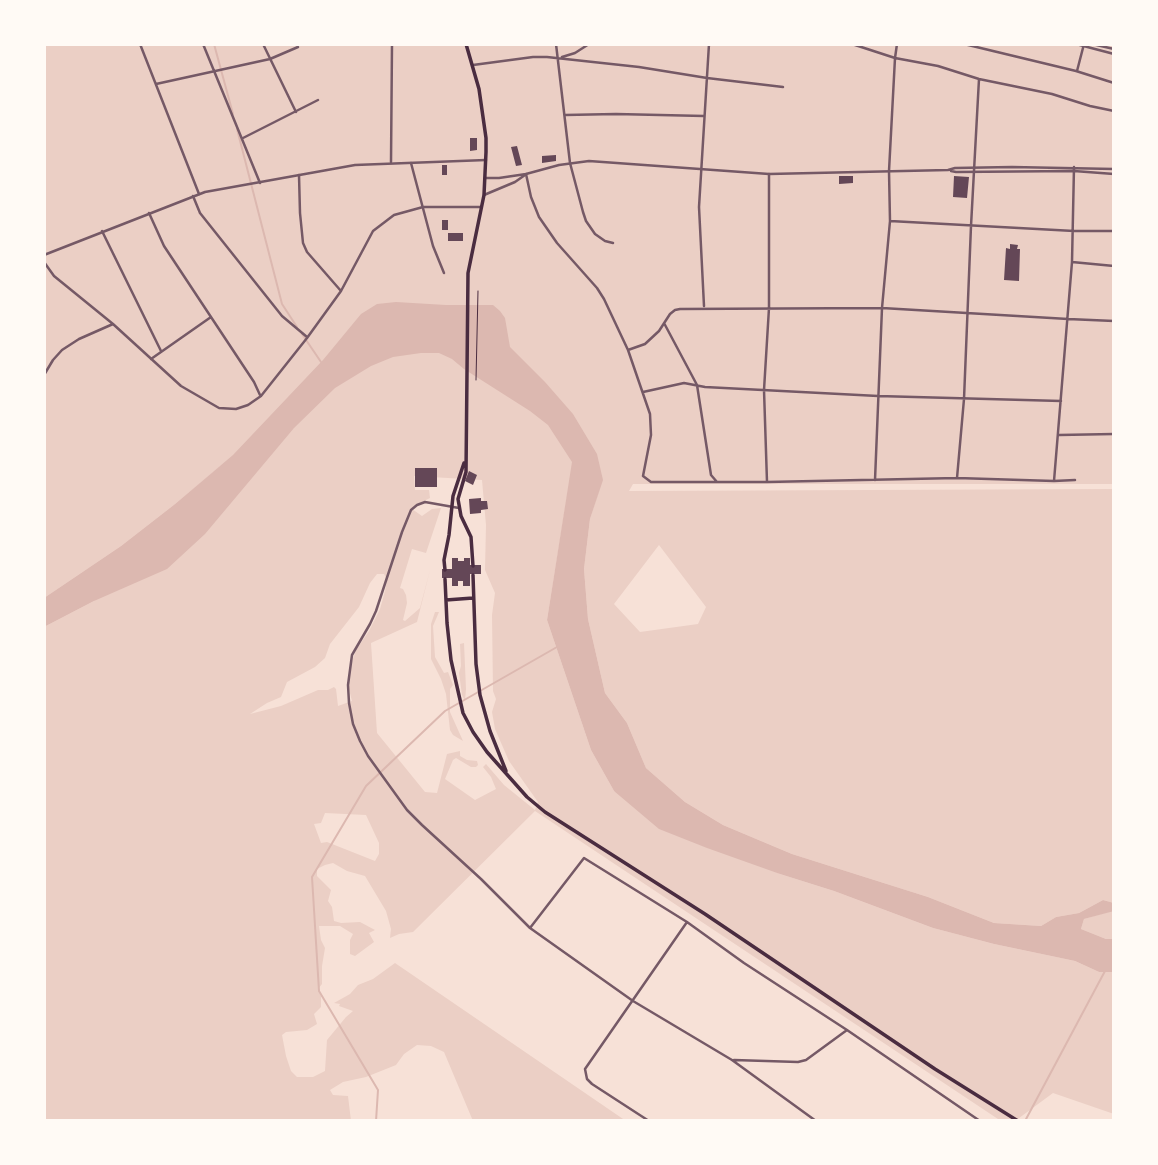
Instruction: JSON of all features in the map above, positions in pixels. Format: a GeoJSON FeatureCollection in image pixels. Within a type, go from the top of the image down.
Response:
{"type":"FeatureCollection","features":[{"type":"Feature","properties":{"kind":"highway"},"geometry":{"type":"LineString","coordinates":[[467,44],[479,89],[486,138],[484,195],[467,292],[465,479],[458,499],[461,516],[471,537],[473,566]]}},
{"type":"Feature","properties":{"kind":"highway"},"geometry":{"type":"LineString","coordinates":[[444,570],[452,506],[465,461]]}},
{"type":"Feature","properties":{"kind":"highway"},"geometry":{"type":"LineString","coordinates":[[473,575],[476,664],[480,695],[490,731],[509,776]]}},
{"type":"Feature","properties":{"kind":"highway"},"geometry":{"type":"LineString","coordinates":[[445,579],[451,660],[463,713],[479,741],[521,792],[545,812],[705,914],[935,1069],[1018,1121]]}},
{"type":"Feature","properties":{"kind":"highway"},"geometry":{"type":"LineString","coordinates":[[446,600],[473,598]]}},
{"type":"Feature","properties":{"kind":"street"},"geometry":{"type":"LineString","coordinates":[[140,44],[199,194]]}},
{"type":"Feature","properties":{"kind":"street"},"geometry":{"type":"LineString","coordinates":[[203,44],[260,183]]}},
{"type":"Feature","properties":{"kind":"street"},"geometry":{"type":"LineString","coordinates":[[263,44],[296,112]]}},
{"type":"Feature","properties":{"kind":"street"},"geometry":{"type":"LineString","coordinates":[[391,162],[392,44]]}},
{"type":"Feature","properties":{"kind":"street"},"geometry":{"type":"LineString","coordinates":[[556,44],[570,163],[586,221],[595,234],[613,243]]}},
{"type":"Feature","properties":{"kind":"street"},"geometry":{"type":"LineString","coordinates":[[559,58],[575,54],[589,44]]}},
{"type":"Feature","properties":{"kind":"street"},"geometry":{"type":"LineString","coordinates":[[704,308],[699,207],[709,44]]}},
{"type":"Feature","properties":{"kind":"street"},"geometry":{"type":"LineString","coordinates":[[852,44],[895,58],[938,66],[979,79],[1052,94],[1114,111]]}},
{"type":"Feature","properties":{"kind":"street"},"geometry":{"type":"LineString","coordinates":[[875,480],[897,44]]}},
{"type":"Feature","properties":{"kind":"street"},"geometry":{"type":"LineString","coordinates":[[964,44],[1114,83]]}},
{"type":"Feature","properties":{"kind":"street"},"geometry":{"type":"LineString","coordinates":[[1076,44],[1114,52]]}},
{"type":"Feature","properties":{"kind":"street"},"geometry":{"type":"LineString","coordinates":[[1092,44],[1114,52]]}},
{"type":"Feature","properties":{"kind":"street"},"geometry":{"type":"LineString","coordinates":[[1076,71],[1083,45]]}},
{"type":"Feature","properties":{"kind":"street"},"geometry":{"type":"LineString","coordinates":[[156,84],[270,59],[298,47]]}},
{"type":"Feature","properties":{"kind":"street"},"geometry":{"type":"LineString","coordinates":[[473,65],[533,57],[559,58],[783,87]]}},
{"type":"Feature","properties":{"kind":"street"},"geometry":{"type":"LineString","coordinates":[[957,478],[964,399],[979,79]]}},
{"type":"Feature","properties":{"kind":"street"},"geometry":{"type":"LineString","coordinates":[[242,139],[318,100]]}},
{"type":"Feature","properties":{"kind":"street"},"geometry":{"type":"LineString","coordinates":[[565,115],[704,116]]}},
{"type":"Feature","properties":{"kind":"street"},"geometry":{"type":"LineString","coordinates":[[44,254],[199,194],[355,164],[486,160]]}},
{"type":"Feature","properties":{"kind":"street"},"geometry":{"type":"LineString","coordinates":[[485,178],[526,174],[570,163],[607,162],[769,174],[1114,169]]}},
{"type":"Feature","properties":{"kind":"street"},"geometry":{"type":"LineString","coordinates":[[411,163],[433,246],[444,273]]}},
{"type":"Feature","properties":{"kind":"street"},"geometry":{"type":"LineString","coordinates":[[1107,168],[1107,174]]}},
{"type":"Feature","properties":{"kind":"street"},"geometry":{"type":"LineString","coordinates":[[1074,169],[1114,174]]}},
{"type":"Feature","properties":{"kind":"street"},"geometry":{"type":"LineString","coordinates":[[1054,481],[1074,231],[1074,169]]}},
{"type":"Feature","properties":{"kind":"street"},"geometry":{"type":"LineString","coordinates":[[484,195],[515,182],[526,174]]}},
{"type":"Feature","properties":{"kind":"street"},"geometry":{"type":"LineString","coordinates":[[526,174],[539,217],[557,243],[597,288],[628,351],[647,403],[651,428],[643,476],[651,482],[957,478],[1075,480]]}},
{"type":"Feature","properties":{"kind":"street"},"geometry":{"type":"LineString","coordinates":[[767,482],[764,390],[769,308],[769,174]]}},
{"type":"Feature","properties":{"kind":"street"},"geometry":{"type":"LineString","coordinates":[[299,175],[303,243],[307,252],[341,291]]}},
{"type":"Feature","properties":{"kind":"street"},"geometry":{"type":"LineString","coordinates":[[193,196],[200,213],[282,316],[307,338]]}},
{"type":"Feature","properties":{"kind":"street"},"geometry":{"type":"LineString","coordinates":[[44,262],[54,276],[113,324],[181,386],[219,408],[236,409],[261,396],[307,338],[341,291],[373,231],[394,215],[423,207],[482,207]]}},
{"type":"Feature","properties":{"kind":"street"},"geometry":{"type":"LineString","coordinates":[[149,213],[164,246],[261,396]]}},
{"type":"Feature","properties":{"kind":"street"},"geometry":{"type":"LineString","coordinates":[[890,221],[1114,231]]}},
{"type":"Feature","properties":{"kind":"street"},"geometry":{"type":"LineString","coordinates":[[102,231],[161,351]]}},
{"type":"Feature","properties":{"kind":"street"},"geometry":{"type":"LineString","coordinates":[[1072,262],[1114,266]]}},
{"type":"Feature","properties":{"kind":"street"},"geometry":{"type":"LineString","coordinates":[[628,351],[645,344],[675,310],[704,308],[882,308],[1114,321]]}},
{"type":"Feature","properties":{"kind":"street"},"geometry":{"type":"LineString","coordinates":[[151,359],[211,317]]}},
{"type":"Feature","properties":{"kind":"street"},"geometry":{"type":"LineString","coordinates":[[664,323],[697,385],[711,475],[717,482]]}},
{"type":"Feature","properties":{"kind":"street"},"geometry":{"type":"LineString","coordinates":[[44,375],[52,360],[62,350],[113,324]]}},
{"type":"Feature","properties":{"kind":"street"},"geometry":{"type":"LineString","coordinates":[[643,392],[684,383],[878,397],[1061,401]]}},
{"type":"Feature","properties":{"kind":"street"},"geometry":{"type":"LineString","coordinates":[[1059,435],[1114,434]]}},
{"type":"Feature","properties":{"kind":"street"},"geometry":{"type":"LineString","coordinates":[[459,508],[425,502],[411,510],[376,611],[352,655],[348,685],[349,703],[360,741],[407,810],[530,928],[633,1001],[732,1060],[816,1121]]}},
{"type":"Feature","properties":{"kind":"street"},"geometry":{"type":"LineString","coordinates":[[530,928],[583,858],[687,922],[980,1121]]}},
{"type":"Feature","properties":{"kind":"street"},"geometry":{"type":"LineString","coordinates":[[649,1121],[592,1084],[585,1074],[585,1069],[687,922]]}},
{"type":"Feature","properties":{"kind":"street"},"geometry":{"type":"LineString","coordinates":[[732,1060],[798,1062],[813,1055],[847,1030]]}},
{"type":"Feature","properties":{"kind":"street"},"geometry":{"type":"LineString","coordinates":[[808,1115],[810,1121]]}},
{"type":"Feature","properties":{"kind":"path"},"geometry":{"type":"LineString","coordinates":[[476,380],[478,291]]}},
{"type":"Feature","properties":{"kind":"shaded area"},"geometry":{"type":"Polygon","coordinates":[[[44,44],[1114,44],[1114,484],[633,484],[629,491],[1114,489],[1114,903],[1103,900],[1079,913],[1056,917],[1041,926],[994,923],[928,897],[792,854],[723,825],[685,802],[646,768],[627,723],[605,693],[588,619],[584,569],[590,519],[601,484],[569,484],[547,620],[591,750],[614,791],[780,874],[933,928],[1075,961],[1099,972],[1114,972],[1114,1114],[1053,1093],[1015,1121],[1001,1121],[535,811],[413,932],[390,938],[391,929],[386,911],[365,876],[347,871],[333,863],[317,869],[317,876],[331,890],[328,901],[332,907],[334,921],[360,922],[375,930],[369,933],[374,942],[355,956],[350,954],[353,934],[340,926],[319,926],[325,948],[322,984],[318,989],[321,1007],[314,1014],[317,1024],[307,1030],[286,1032],[282,1035],[286,1056],[291,1071],[297,1077],[313,1077],[325,1071],[327,1040],[353,1011],[334,1003],[395,963],[626,1121],[473,1121],[444,1052],[431,1046],[417,1045],[404,1054],[396,1065],[366,1077],[343,1082],[330,1090],[333,1095],[348,1096],[351,1121],[44,1121],[44,627],[94,601],[223,464],[121,546],[44,598],[44,44]],[[414,476],[415,490],[429,490],[430,498],[412,509],[422,516],[432,509],[441,508],[426,553],[412,549],[400,588],[406,595],[405,621],[420,608],[430,570],[417,622],[371,643],[377,733],[425,792],[437,793],[447,754],[460,751],[460,756],[477,761],[478,765],[471,767],[456,758],[445,779],[475,800],[496,789],[483,767],[486,764],[504,785],[535,810],[538,802],[509,761],[495,729],[492,712],[496,699],[493,691],[492,615],[495,593],[485,570],[486,525],[482,480],[414,476]],[[659,545],[614,604],[640,632],[698,624],[706,607],[659,545]],[[377,574],[359,607],[330,644],[325,658],[315,667],[287,682],[281,697],[250,714],[334,687],[338,706],[352,701],[349,670],[356,650],[380,609],[387,580],[384,574],[377,574]],[[325,813],[321,823],[314,824],[321,843],[327,842],[375,861],[379,854],[379,843],[366,815],[325,813]]]}},
{"type":"Feature","properties":{"kind":"shaded area"},"geometry":{"type":"Polygon","coordinates":[[[396,302],[493,305],[505,318],[510,347],[573,414],[597,454],[603,480],[590,519],[584,569],[588,619],[605,693],[627,723],[646,768],[685,802],[723,825],[792,854],[928,897],[994,923],[1041,926],[1056,917],[1079,913],[1103,900],[1114,903],[1114,911],[1084,919],[1081,929],[1106,939],[1114,939],[1114,972],[1099,972],[1075,961],[933,928],[707,848],[659,829],[614,791],[591,750],[547,620],[572,462],[548,425],[452,359],[439,353],[393,357],[371,366],[335,388],[294,428],[205,534],[167,569],[94,601],[44,627],[44,598],[121,546],[233,455],[323,360],[361,314],[377,304],[396,302]]]}},
{"type":"Feature","properties":{"kind":"shaded area"},"geometry":{"type":"Polygon","coordinates":[[[435,612],[439,612],[433,626],[435,657],[444,673],[448,672],[453,685],[450,689],[450,712],[463,741],[450,730],[446,694],[431,659],[431,624],[435,612]]]}},
{"type":"Feature","properties":{"kind":"shaded area"},"geometry":{"type":"Polygon","coordinates":[[[464,643],[465,701],[459,673],[460,644],[464,643]]]}},
{"type":"Feature","properties":{"kind":"shaded area"},"geometry":{"type":"Polygon","coordinates":[[[1114,911],[1114,939],[1106,939],[1081,929],[1084,919],[1114,911]]]}},
{"type":"Feature","properties":{"kind":"building"},"geometry":{"type":"Polygon","coordinates":[[[470,138],[477,138],[477,150],[470,151],[470,138]]]}},
{"type":"Feature","properties":{"kind":"building"},"geometry":{"type":"Polygon","coordinates":[[[517,146],[522,165],[516,166],[511,147],[517,146]]]}},
{"type":"Feature","properties":{"kind":"building"},"geometry":{"type":"Polygon","coordinates":[[[556,155],[556,161],[542,163],[542,156],[556,155]]]}},
{"type":"Feature","properties":{"kind":"building"},"geometry":{"type":"Polygon","coordinates":[[[442,165],[447,165],[447,175],[442,175],[442,165]]]}},
{"type":"Feature","properties":{"kind":"building"},"geometry":{"type":"Polygon","coordinates":[[[839,176],[853,176],[853,183],[839,184],[839,176]]]}},
{"type":"Feature","properties":{"kind":"building"},"geometry":{"type":"Polygon","coordinates":[[[954,176],[969,177],[967,198],[953,197],[954,176]]]}},
{"type":"Feature","properties":{"kind":"building"},"geometry":{"type":"Polygon","coordinates":[[[442,220],[448,220],[448,230],[442,230],[442,220]]]}},
{"type":"Feature","properties":{"kind":"building"},"geometry":{"type":"Polygon","coordinates":[[[448,233],[463,233],[463,241],[448,241],[448,233]]]}},
{"type":"Feature","properties":{"kind":"building"},"geometry":{"type":"Polygon","coordinates":[[[1010,244],[1018,245],[1017,249],[1020,249],[1019,281],[1004,280],[1006,248],[1010,249],[1010,244]]]}},
{"type":"Feature","properties":{"kind":"building"},"geometry":{"type":"Polygon","coordinates":[[[415,468],[437,468],[437,487],[415,487],[415,468]]]}},
{"type":"Feature","properties":{"kind":"building"},"geometry":{"type":"Polygon","coordinates":[[[469,471],[477,475],[473,485],[465,481],[469,471]]]}},
{"type":"Feature","properties":{"kind":"building"},"geometry":{"type":"Polygon","coordinates":[[[481,498],[481,501],[487,501],[488,509],[470,514],[469,499],[481,498]]]}},
{"type":"Feature","properties":{"kind":"building"},"geometry":{"type":"Polygon","coordinates":[[[452,558],[464,561],[464,558],[470,558],[470,565],[481,565],[481,574],[470,574],[470,586],[463,586],[463,581],[458,581],[458,586],[452,586],[452,578],[442,578],[442,569],[452,569],[452,558]]]}},
{"type":"Feature","properties":{"kind":"waterway"},"geometry":{"type":"LineString","coordinates":[[214,44],[233,114]]}},
{"type":"Feature","properties":{"kind":"waterway"},"geometry":{"type":"LineString","coordinates":[[237,129],[282,304],[297,327]]}},
{"type":"Feature","properties":{"kind":"waterway"},"geometry":{"type":"LineString","coordinates":[[302,334],[321,362]]}},
{"type":"Feature","properties":{"kind":"waterway"},"geometry":{"type":"LineString","coordinates":[[376,1121],[378,1090],[319,991],[312,877],[366,786],[445,711],[557,647]]}},
{"type":"Feature","properties":{"kind":"waterway"},"geometry":{"type":"LineString","coordinates":[[1025,1121],[1105,971]]}}]}
